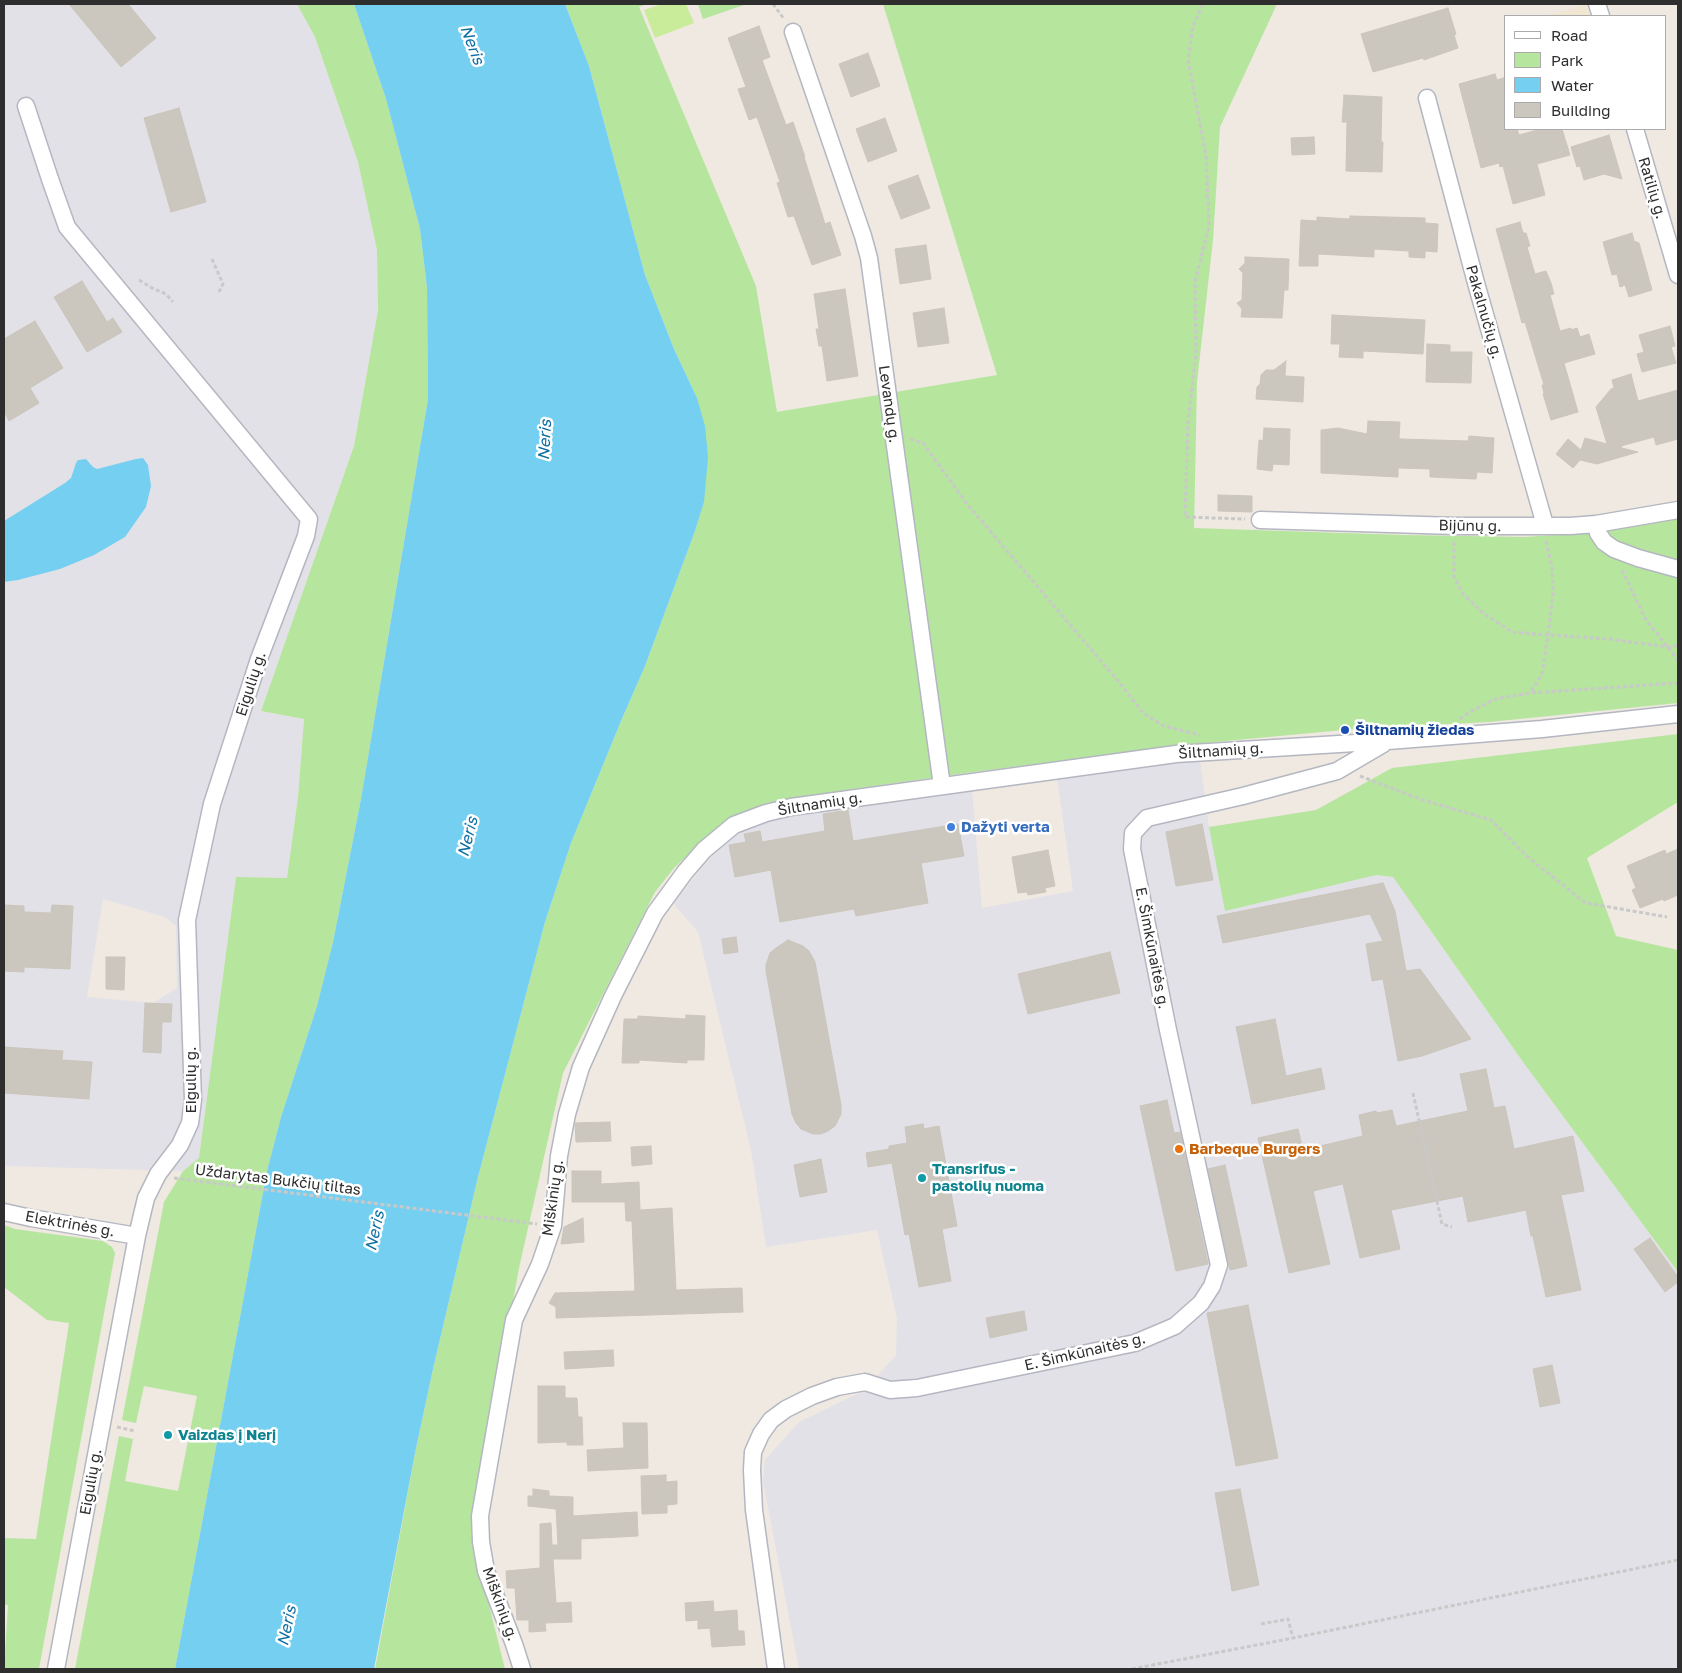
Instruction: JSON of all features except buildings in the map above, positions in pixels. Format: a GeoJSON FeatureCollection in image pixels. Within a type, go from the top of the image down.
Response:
{"type":"FeatureCollection","features":[{"type":"Feature","properties":{"kind":"street","name":"Levandų g."},"geometry":{"type":"LineString","coordinates":[[794,32],[869,258],[942,786]]}},
{"type":"Feature","properties":{"kind":"street","name":"Pakalnučių g."},"geometry":{"type":"LineString","coordinates":[[1427,98],[1476,283],[1545,525]]}},
{"type":"Feature","properties":{"kind":"street","name":"Eigulių g."},"geometry":{"type":"LineString","coordinates":[[26,106],[68,227],[309,519],[306,536],[259,659],[212,804],[187,920],[193,1100],[190,1123],[180,1145],[158,1174],[146,1198],[137,1236],[56,1669]]}},
{"type":"Feature","properties":{"kind":"street","name":"Ratilių g."},"geometry":{"type":"LineString","coordinates":[[1634,130],[1678,275]]}},
{"type":"Feature","properties":{"kind":"street","name":"Bijūnų g."},"geometry":{"type":"LineString","coordinates":[[1260,520],[1515,527],[1596,524],[1678,510]]}},
{"type":"Feature","properties":{"kind":"street"},"geometry":{"type":"LineString","coordinates":[[1596,524],[1598,533],[1604,542],[1614,549],[1678,569]]}},
{"type":"Feature","properties":{"kind":"street","name":"Šiltnamių g."},"geometry":{"type":"LineString","coordinates":[[766,813],[791,807],[1176,754],[1542,729],[1678,714]]}},
{"type":"Feature","properties":{"kind":"street","name":"E. Šimkūnaitės g."},"geometry":{"type":"LineString","coordinates":[[776,1669],[754,1510],[752,1470],[753,1452],[760,1434],[771,1420],[786,1409],[812,1396],[837,1387],[865,1382],[890,1390],[917,1388],[1135,1343],[1175,1326],[1201,1303],[1212,1286],[1219,1266],[1168,1030],[1132,849],[1133,833],[1147,818],[1304,781],[1337,771],[1388,741]]}},
{"type":"Feature","properties":{"kind":"street","name":"Miškinių g."},"geometry":{"type":"LineString","coordinates":[[522,1669],[486,1571],[480,1542],[480,1516],[514,1320],[540,1264],[553,1226],[559,1156],[567,1114],[581,1067],[613,996],[655,913],[704,850],[734,824],[766,813]]}},
{"type":"Feature","properties":{"kind":"street","name":"Elektrinės g."},"geometry":{"type":"LineString","coordinates":[[4,1212],[137,1236]]}},
{"type":"Feature","properties":{"kind":"path"},"geometry":{"type":"LineString","coordinates":[[1203,4],[1193,26],[1188,60],[1206,156],[1209,225],[1195,282],[1196,354],[1188,422],[1185,517],[1260,520]]}},
{"type":"Feature","properties":{"kind":"path"},"geometry":{"type":"LineString","coordinates":[[212,259],[223,284],[219,292]]}},
{"type":"Feature","properties":{"kind":"path"},"geometry":{"type":"LineString","coordinates":[[139,280],[166,294],[173,302]]}},
{"type":"Feature","properties":{"kind":"path"},"geometry":{"type":"LineString","coordinates":[[894,438],[910,439],[923,443],[967,504],[1143,713],[1164,726],[1204,736]]}},
{"type":"Feature","properties":{"kind":"path"},"geometry":{"type":"LineString","coordinates":[[1530,693],[1542,674],[1553,594],[1552,567],[1546,543],[1545,525]]}},
{"type":"Feature","properties":{"kind":"path"},"geometry":{"type":"LineString","coordinates":[[1454,526],[1454,577],[1462,594],[1483,613],[1512,632],[1668,647],[1678,645]]}},
{"type":"Feature","properties":{"kind":"path"},"geometry":{"type":"LineString","coordinates":[[1614,549],[1615,558],[1646,620],[1678,660]]}},
{"type":"Feature","properties":{"kind":"path"},"geometry":{"type":"LineString","coordinates":[[1443,736],[1450,726],[1470,712],[1495,699],[1530,693],[1678,683]]}},
{"type":"Feature","properties":{"kind":"path"},"geometry":{"type":"LineString","coordinates":[[1337,771],[1356,774],[1422,800],[1491,820],[1530,860],[1586,902],[1667,917]]}},
{"type":"Feature","properties":{"kind":"path"},"geometry":{"type":"LineString","coordinates":[[1413,1093],[1442,1224],[1452,1227]]}},
{"type":"Feature","properties":{"kind":"path","name":"Uždarytas Bukčių tiltas"},"geometry":{"type":"LineString","coordinates":[[184,1180],[517,1221]]}},
{"type":"Feature","properties":{"kind":"path"},"geometry":{"type":"LineString","coordinates":[[1132,1669],[1678,1560]]}},
{"type":"Feature","properties":{"kind":"path"},"geometry":{"type":"LineString","coordinates":[[1262,1624],[1288,1619],[1293,1638]]}},
{"type":"Feature","properties":{"kind":"shaded area"},"geometry":{"type":"Polygon","coordinates":[[[4,4],[297,4],[315,37],[358,162],[377,250],[378,310],[354,446],[261,711],[304,719],[298,797],[287,878],[236,877],[199,1158],[183,1171],[4,1166],[4,4]],[[103,899],[87,997],[153,1003],[177,988],[176,926],[165,917],[103,899]]]}},
{"type":"Feature","properties":{"kind":"shaded area"},"geometry":{"type":"Polygon","coordinates":[[[1586,5],[1590,15],[1551,15],[1586,5]]]}},
{"type":"Feature","properties":{"kind":"shaded area"},"geometry":{"type":"Polygon","coordinates":[[[1200,760],[1209,827],[1376,875],[1393,877],[1523,1062],[1678,1272],[1678,1669],[799,1669],[763,1481],[765,1460],[799,1422],[865,1390],[896,1355],[897,1318],[877,1230],[766,1247],[751,1150],[698,932],[673,903],[722,844],[743,830],[767,822],[803,814],[972,790],[982,908],[1073,891],[1057,778],[1200,760]]]}},
{"type":"Feature","properties":{"kind":"green space"},"geometry":{"type":"Polygon","coordinates":[[[297,4],[354,4],[386,99],[420,229],[427,288],[428,399],[361,799],[333,942],[317,1006],[281,1117],[267,1171],[175,1669],[75,1669],[119,1436],[133,1439],[125,1481],[178,1491],[197,1396],[144,1386],[136,1423],[122,1420],[164,1202],[183,1171],[199,1158],[236,877],[287,878],[298,797],[304,719],[261,711],[354,446],[378,310],[377,250],[358,162],[315,37],[297,4]]]}},
{"type":"Feature","properties":{"kind":"green space"},"geometry":{"type":"Polygon","coordinates":[[[565,4],[647,4],[639,7],[756,286],[777,412],[997,375],[883,4],[1277,4],[1220,127],[1213,240],[1197,382],[1194,528],[1525,537],[1569,534],[1678,518],[1678,703],[1489,722],[1354,729],[1183,745],[966,773],[839,791],[787,801],[720,828],[674,868],[655,892],[563,1073],[519,1268],[471,1533],[505,1669],[375,1669],[415,1453],[433,1369],[478,1177],[545,922],[571,843],[645,666],[695,531],[704,501],[697,398],[674,349],[645,275],[589,66],[565,4]]]}},
{"type":"Feature","properties":{"kind":"green space"},"geometry":{"type":"Polygon","coordinates":[[[662,4],[686,4],[694,23],[655,38],[644,10],[662,4]]]}},
{"type":"Feature","properties":{"kind":"green space"},"geometry":{"type":"Polygon","coordinates":[[[698,4],[747,4],[703,19],[698,4]]]}},
{"type":"Feature","properties":{"kind":"green space"},"geometry":{"type":"Polygon","coordinates":[[[1678,734],[1678,802],[1587,858],[1616,936],[1678,950],[1678,1272],[1523,1062],[1393,877],[1376,875],[1225,911],[1209,827],[1316,810],[1392,768],[1678,734]]]}},
{"type":"Feature","properties":{"kind":"green space"},"geometry":{"type":"Polygon","coordinates":[[[4,1225],[15,1229],[103,1241],[112,1247],[115,1253],[39,1669],[4,1669],[8,1605],[4,1605],[4,1538],[36,1539],[69,1323],[47,1320],[4,1287],[4,1225]]]}},
{"type":"Feature","properties":{"kind":"water","name":"Neris"},"geometry":{"type":"Polygon","coordinates":[[[354,4],[565,4],[589,66],[645,275],[674,349],[697,398],[705,426],[708,457],[704,502],[645,666],[571,843],[545,922],[478,1177],[433,1369],[374,1669],[175,1669],[267,1171],[281,1117],[317,1006],[333,942],[361,799],[428,399],[427,288],[420,229],[386,99],[354,4]]]}},
{"type":"Feature","properties":{"kind":"water"},"geometry":{"type":"Polygon","coordinates":[[[143,458],[148,465],[151,486],[146,507],[125,537],[94,555],[60,569],[4,582],[4,521],[65,483],[71,478],[78,460],[86,459],[97,469],[143,458]]]}},
{"type":"Feature","properties":{"kind":"place","name":"Šiltnamių žiedas"},"geometry":{"type":"Point","coordinates":[1345,730]}},
{"type":"Feature","properties":{"kind":"place","name":"Dažyti verta"},"geometry":{"type":"Point","coordinates":[951,827]}},
{"type":"Feature","properties":{"kind":"place","name":"Barbeque Burgers"},"geometry":{"type":"Point","coordinates":[1179,1149]}},
{"type":"Feature","properties":{"kind":"place","name":"Transrifus - pastolių nuoma"},"geometry":{"type":"Point","coordinates":[922,1178]}},
{"type":"Feature","properties":{"kind":"place","name":"Vaizdas į Nerį"},"geometry":{"type":"Point","coordinates":[168,1435]}}]}
